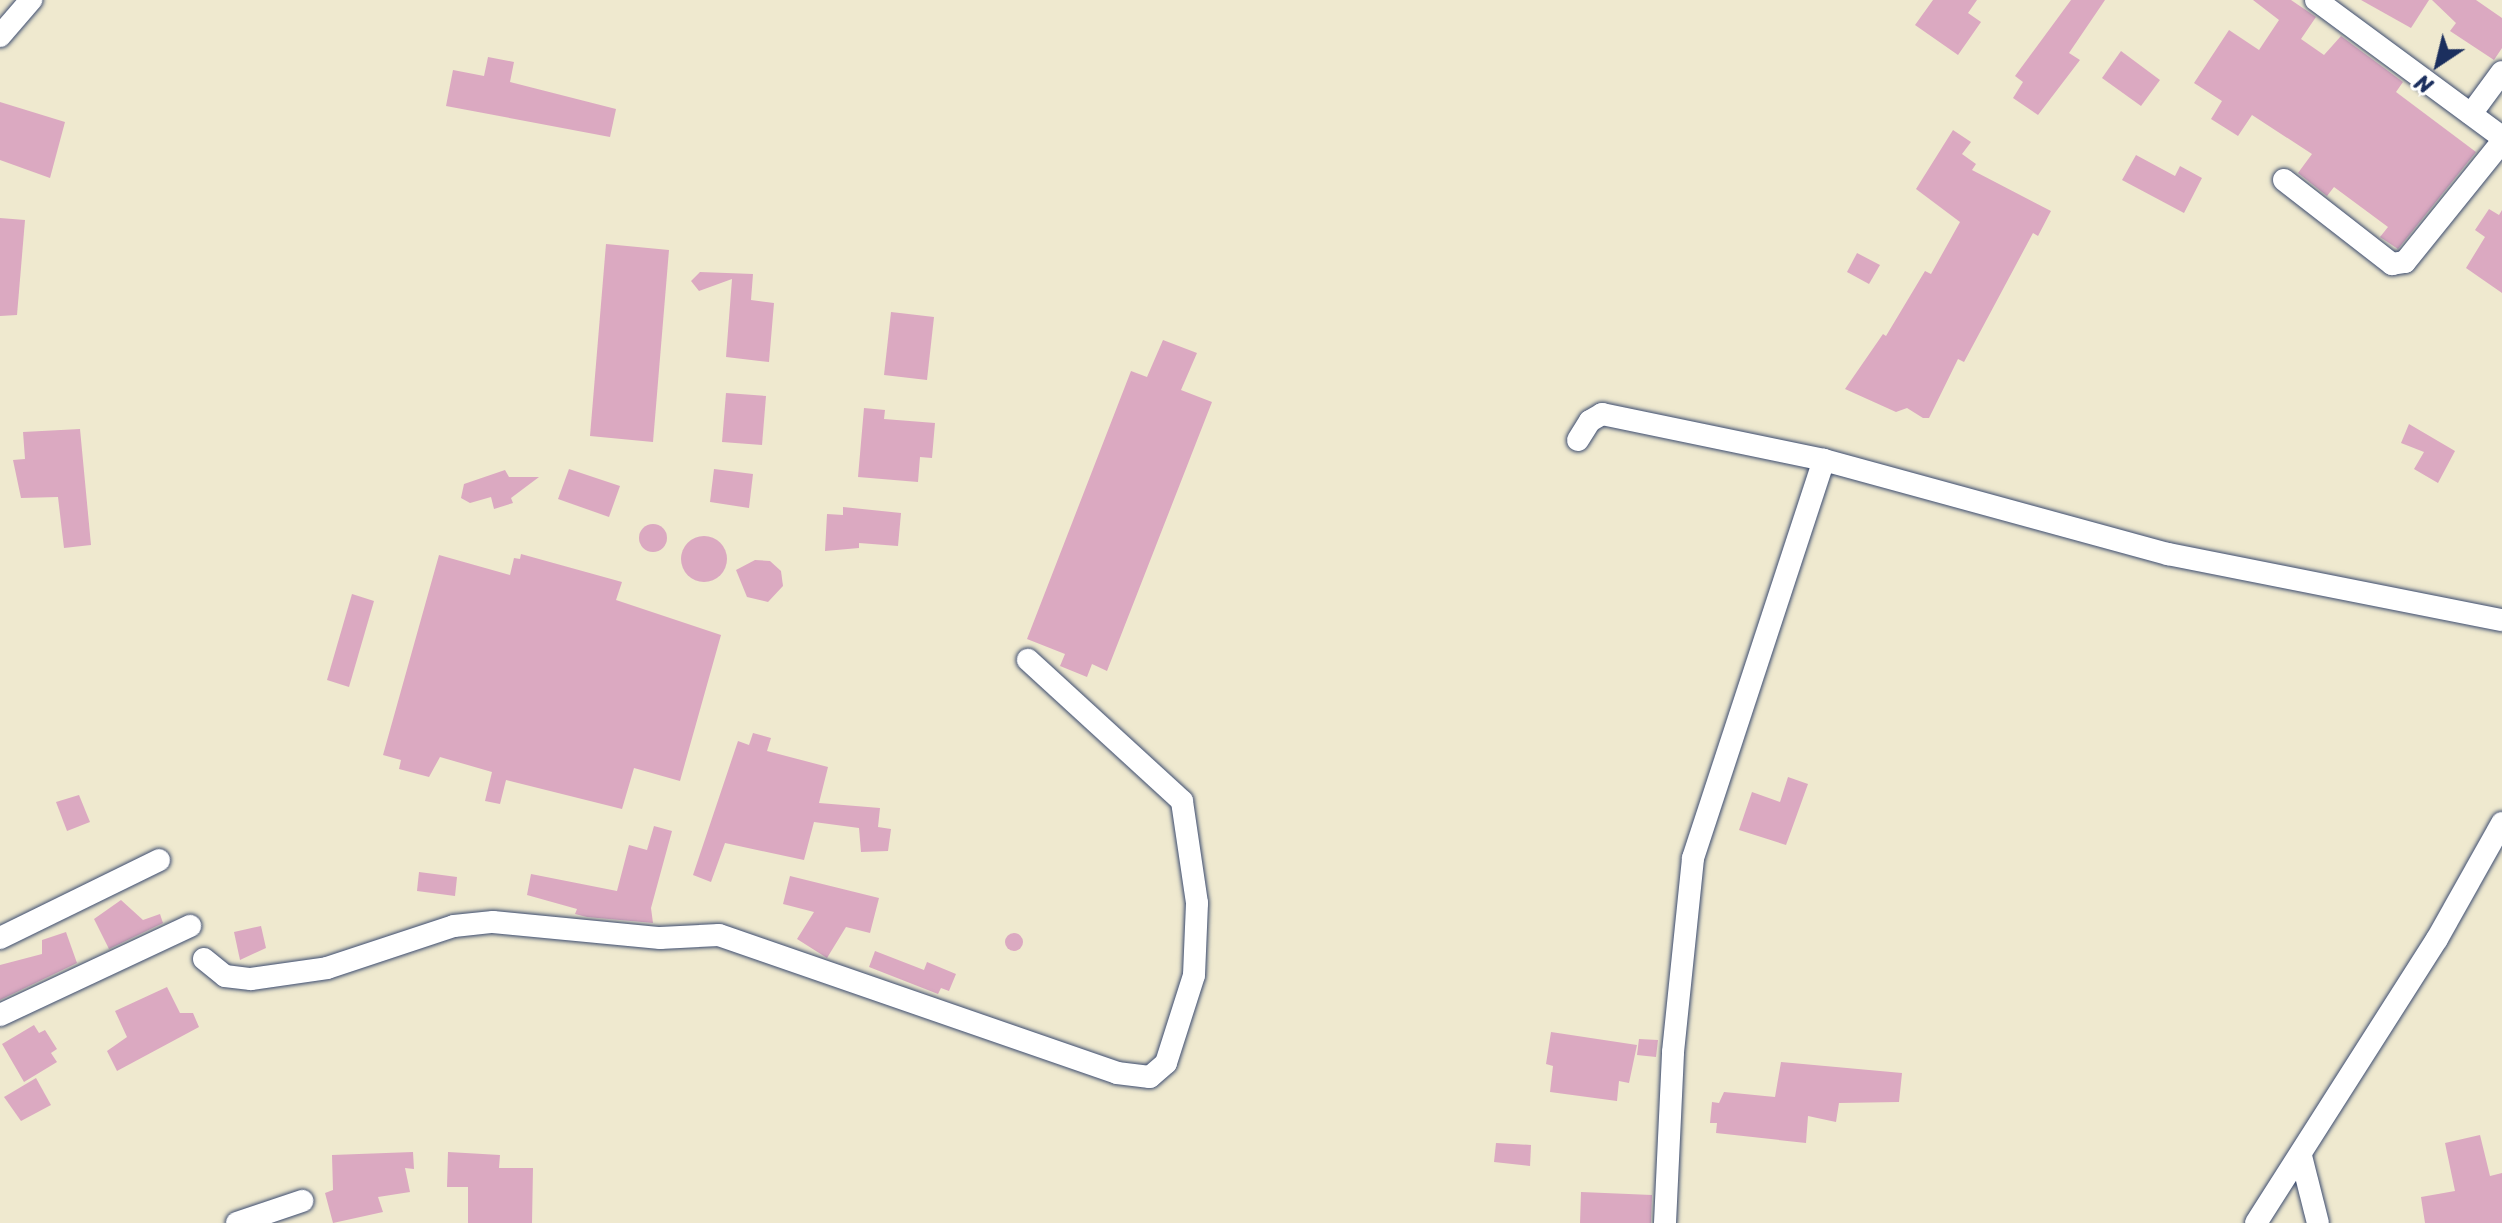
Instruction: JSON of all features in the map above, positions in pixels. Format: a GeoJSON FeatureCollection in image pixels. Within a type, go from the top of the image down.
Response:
{"type":"FeatureCollection","features":[{"type":"Feature","properties":{"kind":"street"},"geometry":{"type":"LineString","coordinates":[[0,36],[31,0]]}},
{"type":"Feature","properties":{"kind":"street"},"geometry":{"type":"LineString","coordinates":[[2284,180],[2392,264],[2414,255],[2502,140],[2321,2]]}},
{"type":"Feature","properties":{"kind":"street"},"geometry":{"type":"LineString","coordinates":[[2471,114],[2502,72]]}},
{"type":"Feature","properties":{"kind":"street"},"geometry":{"type":"LineString","coordinates":[[1578,440],[1590,421],[1602,414],[1824,460],[2168,554],[2502,620]]}},
{"type":"Feature","properties":{"kind":"street"},"geometry":{"type":"LineString","coordinates":[[1665,1223],[1673,1052],[1693,858],[1824,460]]}},
{"type":"Feature","properties":{"kind":"street"},"geometry":{"type":"LineString","coordinates":[[204,959],[225,976],[251,979],[327,968],[454,926],[493,922],[660,938],[719,935],[1117,1073],[1150,1077],[1166,1063],[1194,975],[1197,903],[1182,801],[1028,660]]}},
{"type":"Feature","properties":{"kind":"street"},"geometry":{"type":"LineString","coordinates":[[2256,1223],[2437,939],[2502,823]]}},
{"type":"Feature","properties":{"kind":"street"},"geometry":{"type":"LineString","coordinates":[[0,938],[159,860]]}},
{"type":"Feature","properties":{"kind":"street"},"geometry":{"type":"LineString","coordinates":[[0,1015],[190,926]]}},
{"type":"Feature","properties":{"kind":"street"},"geometry":{"type":"LineString","coordinates":[[2301,1156],[2318,1223]]}},
{"type":"Feature","properties":{"kind":"street"},"geometry":{"type":"LineString","coordinates":[[237,1223],[302,1201]]}},
{"type":"Feature","properties":{"kind":"building"},"geometry":{"type":"Polygon","coordinates":[[[1933,0],[1977,0],[1968,13],[1981,22],[1958,55],[1915,25],[1933,0]]]}},
{"type":"Feature","properties":{"kind":"building"},"geometry":{"type":"Polygon","coordinates":[[[2071,0],[2105,0],[2069,53],[2080,60],[2038,115],[2013,98],[2023,82],[2015,76],[2071,0]]]}},
{"type":"Feature","properties":{"kind":"building"},"geometry":{"type":"Polygon","coordinates":[[[2253,0],[2291,0],[2316,17],[2301,39],[2324,55],[2341,36],[2403,82],[2396,92],[2476,152],[2398,249],[2380,237],[2388,227],[2334,187],[2327,196],[2298,173],[2312,154],[2252,115],[2238,136],[2211,119],[2222,101],[2194,83],[2229,30],[2259,50],[2279,20],[2253,0]]]}},
{"type":"Feature","properties":{"kind":"building"},"geometry":{"type":"Polygon","coordinates":[[[2361,0],[2429,0],[2411,28],[2361,0]]]}},
{"type":"Feature","properties":{"kind":"building"},"geometry":{"type":"Polygon","coordinates":[[[2432,0],[2476,0],[2502,18],[2502,48],[2494,60],[2450,31],[2456,23],[2432,0]]]}},
{"type":"Feature","properties":{"kind":"building"},"geometry":{"type":"Polygon","coordinates":[[[2121,51],[2160,80],[2141,106],[2102,78],[2121,51]]]}},
{"type":"Feature","properties":{"kind":"building"},"geometry":{"type":"Polygon","coordinates":[[[488,57],[514,62],[510,82],[616,109],[610,137],[446,106],[453,70],[484,76],[488,57]]]}},
{"type":"Feature","properties":{"kind":"building"},"geometry":{"type":"Polygon","coordinates":[[[0,102],[65,122],[50,178],[0,160],[0,102]]]}},
{"type":"Feature","properties":{"kind":"building"},"geometry":{"type":"Polygon","coordinates":[[[1953,130],[1971,142],[1962,154],[1976,164],[1972,170],[2051,211],[2038,236],[2033,233],[1964,362],[1958,359],[1929,418],[1923,418],[1907,408],[1896,412],[1845,389],[1883,334],[1886,336],[1925,271],[1931,274],[1960,222],[1916,189],[1953,130]]]}},
{"type":"Feature","properties":{"kind":"building"},"geometry":{"type":"Polygon","coordinates":[[[2136,155],[2175,176],[2180,166],[2202,178],[2184,213],[2122,180],[2136,155]]]}},
{"type":"Feature","properties":{"kind":"building"},"geometry":{"type":"Polygon","coordinates":[[[2489,209],[2499,215],[2502,210],[2502,293],[2466,268],[2485,237],[2475,230],[2489,209]]]}},
{"type":"Feature","properties":{"kind":"building"},"geometry":{"type":"Polygon","coordinates":[[[0,218],[25,220],[17,315],[0,316],[0,218]]]}},
{"type":"Feature","properties":{"kind":"building"},"geometry":{"type":"Polygon","coordinates":[[[606,244],[669,250],[653,442],[590,436],[606,244]]]}},
{"type":"Feature","properties":{"kind":"building"},"geometry":{"type":"Polygon","coordinates":[[[1857,253],[1880,265],[1869,284],[1847,272],[1857,253]]]}},
{"type":"Feature","properties":{"kind":"building"},"geometry":{"type":"Polygon","coordinates":[[[700,272],[753,274],[751,300],[774,303],[769,362],[726,357],[732,279],[699,291],[691,281],[700,272]]]}},
{"type":"Feature","properties":{"kind":"building"},"geometry":{"type":"Polygon","coordinates":[[[891,312],[934,317],[927,380],[884,375],[891,312]]]}},
{"type":"Feature","properties":{"kind":"building"},"geometry":{"type":"Polygon","coordinates":[[[1163,340],[1197,353],[1181,390],[1212,402],[1107,671],[1092,664],[1087,677],[1060,666],[1065,654],[1027,639],[1131,371],[1147,377],[1163,340]]]}},
{"type":"Feature","properties":{"kind":"building"},"geometry":{"type":"Polygon","coordinates":[[[726,393],[766,396],[762,445],[722,442],[726,393]]]}},
{"type":"Feature","properties":{"kind":"building"},"geometry":{"type":"Polygon","coordinates":[[[864,408],[885,410],[884,419],[935,423],[932,458],[920,457],[918,482],[858,477],[864,408]]]}},
{"type":"Feature","properties":{"kind":"building"},"geometry":{"type":"Polygon","coordinates":[[[2409,424],[2455,451],[2438,483],[2414,469],[2424,452],[2401,443],[2409,424]]]}},
{"type":"Feature","properties":{"kind":"building"},"geometry":{"type":"Polygon","coordinates":[[[80,429],[91,545],[64,548],[58,497],[21,498],[13,460],[25,459],[23,432],[80,429]]]}},
{"type":"Feature","properties":{"kind":"building"},"geometry":{"type":"Polygon","coordinates":[[[569,469],[620,486],[609,517],[558,499],[569,469]]]}},
{"type":"Feature","properties":{"kind":"building"},"geometry":{"type":"Polygon","coordinates":[[[714,469],[753,474],[749,508],[710,502],[714,469]]]}},
{"type":"Feature","properties":{"kind":"building"},"geometry":{"type":"Polygon","coordinates":[[[505,470],[509,477],[539,477],[511,498],[513,503],[494,509],[491,497],[470,503],[461,498],[464,484],[505,470]]]}},
{"type":"Feature","properties":{"kind":"building"},"geometry":{"type":"Polygon","coordinates":[[[843,507],[901,513],[898,546],[859,543],[859,548],[825,551],[827,514],[843,515],[843,507]]]}},
{"type":"Feature","properties":{"kind":"building"},"geometry":{"type":"Polygon","coordinates":[[[653,524],[663,528],[667,538],[663,548],[653,552],[643,548],[639,538],[643,528],[653,524]]]}},
{"type":"Feature","properties":{"kind":"building"},"geometry":{"type":"Polygon","coordinates":[[[704,536],[720,543],[727,559],[720,575],[704,582],[688,575],[681,559],[688,543],[704,536]]]}},
{"type":"Feature","properties":{"kind":"building"},"geometry":{"type":"Polygon","coordinates":[[[521,554],[622,582],[616,600],[721,635],[680,781],[634,768],[622,809],[506,780],[500,804],[485,801],[492,772],[440,757],[429,777],[399,769],[401,760],[383,755],[439,555],[510,575],[514,558],[520,559],[521,554]]]}},
{"type":"Feature","properties":{"kind":"building"},"geometry":{"type":"Polygon","coordinates":[[[755,560],[770,561],[781,571],[783,586],[768,602],[747,597],[736,570],[755,560]]]}},
{"type":"Feature","properties":{"kind":"building"},"geometry":{"type":"Polygon","coordinates":[[[352,594],[374,601],[349,687],[327,680],[352,594]]]}},
{"type":"Feature","properties":{"kind":"building"},"geometry":{"type":"Polygon","coordinates":[[[753,733],[771,738],[767,751],[828,767],[819,803],[880,808],[878,827],[891,829],[888,851],[861,852],[859,828],[814,822],[804,860],[725,843],[711,882],[693,875],[738,741],[749,745],[753,733]]]}},
{"type":"Feature","properties":{"kind":"building"},"geometry":{"type":"Polygon","coordinates":[[[1788,777],[1808,784],[1786,845],[1739,830],[1752,792],[1780,802],[1788,777]]]}},
{"type":"Feature","properties":{"kind":"building"},"geometry":{"type":"Polygon","coordinates":[[[79,795],[90,822],[67,831],[56,802],[79,795]]]}},
{"type":"Feature","properties":{"kind":"building"},"geometry":{"type":"Polygon","coordinates":[[[654,826],[672,831],[651,908],[653,923],[587,917],[575,914],[577,909],[527,895],[531,874],[617,891],[629,845],[647,850],[654,826]]]}},
{"type":"Feature","properties":{"kind":"building"},"geometry":{"type":"Polygon","coordinates":[[[419,872],[457,877],[455,896],[417,891],[419,872]]]}},
{"type":"Feature","properties":{"kind":"building"},"geometry":{"type":"Polygon","coordinates":[[[790,876],[879,898],[870,933],[846,927],[827,958],[797,939],[814,912],[783,904],[790,876]]]}},
{"type":"Feature","properties":{"kind":"building"},"geometry":{"type":"Polygon","coordinates":[[[121,900],[143,920],[160,914],[163,923],[109,949],[94,919],[121,900]]]}},
{"type":"Feature","properties":{"kind":"building"},"geometry":{"type":"Polygon","coordinates":[[[261,926],[266,948],[240,960],[234,932],[261,926]]]}},
{"type":"Feature","properties":{"kind":"building"},"geometry":{"type":"Polygon","coordinates":[[[66,932],[77,963],[0,1000],[0,965],[42,954],[42,940],[66,932]]]}},
{"type":"Feature","properties":{"kind":"building"},"geometry":{"type":"Polygon","coordinates":[[[1014,933],[1023,942],[1014,951],[1005,942],[1014,933]]]}},
{"type":"Feature","properties":{"kind":"building"},"geometry":{"type":"Polygon","coordinates":[[[875,951],[924,970],[927,962],[956,974],[949,991],[941,988],[938,994],[869,967],[875,951]]]}},
{"type":"Feature","properties":{"kind":"building"},"geometry":{"type":"Polygon","coordinates":[[[167,987],[180,1013],[193,1013],[199,1027],[117,1071],[107,1051],[127,1037],[115,1011],[167,987]]]}},
{"type":"Feature","properties":{"kind":"building"},"geometry":{"type":"Polygon","coordinates":[[[34,1025],[39,1033],[45,1030],[57,1049],[51,1053],[57,1062],[24,1082],[2,1044],[34,1025]]]}},
{"type":"Feature","properties":{"kind":"building"},"geometry":{"type":"Polygon","coordinates":[[[1551,1032],[1637,1045],[1629,1083],[1619,1081],[1617,1101],[1550,1092],[1553,1066],[1546,1064],[1551,1032]]]}},
{"type":"Feature","properties":{"kind":"building"},"geometry":{"type":"Polygon","coordinates":[[[1639,1039],[1658,1040],[1656,1057],[1637,1055],[1639,1039]]]}},
{"type":"Feature","properties":{"kind":"building"},"geometry":{"type":"Polygon","coordinates":[[[1781,1062],[1902,1073],[1899,1102],[1839,1103],[1836,1122],[1808,1116],[1806,1143],[1716,1133],[1717,1123],[1710,1123],[1712,1102],[1719,1103],[1724,1092],[1775,1097],[1781,1062]]]}},
{"type":"Feature","properties":{"kind":"building"},"geometry":{"type":"Polygon","coordinates":[[[36,1078],[51,1105],[21,1121],[4,1097],[36,1078]]]}},
{"type":"Feature","properties":{"kind":"building"},"geometry":{"type":"Polygon","coordinates":[[[2480,1135],[2490,1176],[2502,1173],[2502,1223],[2425,1223],[2421,1197],[2455,1191],[2445,1143],[2480,1135]]]}},
{"type":"Feature","properties":{"kind":"building"},"geometry":{"type":"Polygon","coordinates":[[[1496,1143],[1531,1145],[1530,1166],[1494,1162],[1496,1143]]]}},
{"type":"Feature","properties":{"kind":"building"},"geometry":{"type":"Polygon","coordinates":[[[413,1152],[414,1169],[405,1168],[410,1192],[378,1197],[383,1212],[333,1223],[325,1193],[333,1190],[332,1155],[413,1152]]]}},
{"type":"Feature","properties":{"kind":"building"},"geometry":{"type":"Polygon","coordinates":[[[448,1152],[500,1155],[499,1168],[533,1168],[532,1223],[468,1223],[468,1187],[447,1187],[448,1152]]]}},
{"type":"Feature","properties":{"kind":"building"},"geometry":{"type":"Polygon","coordinates":[[[1581,1192],[1652,1195],[1651,1223],[1580,1223],[1581,1192]]]}}]}
